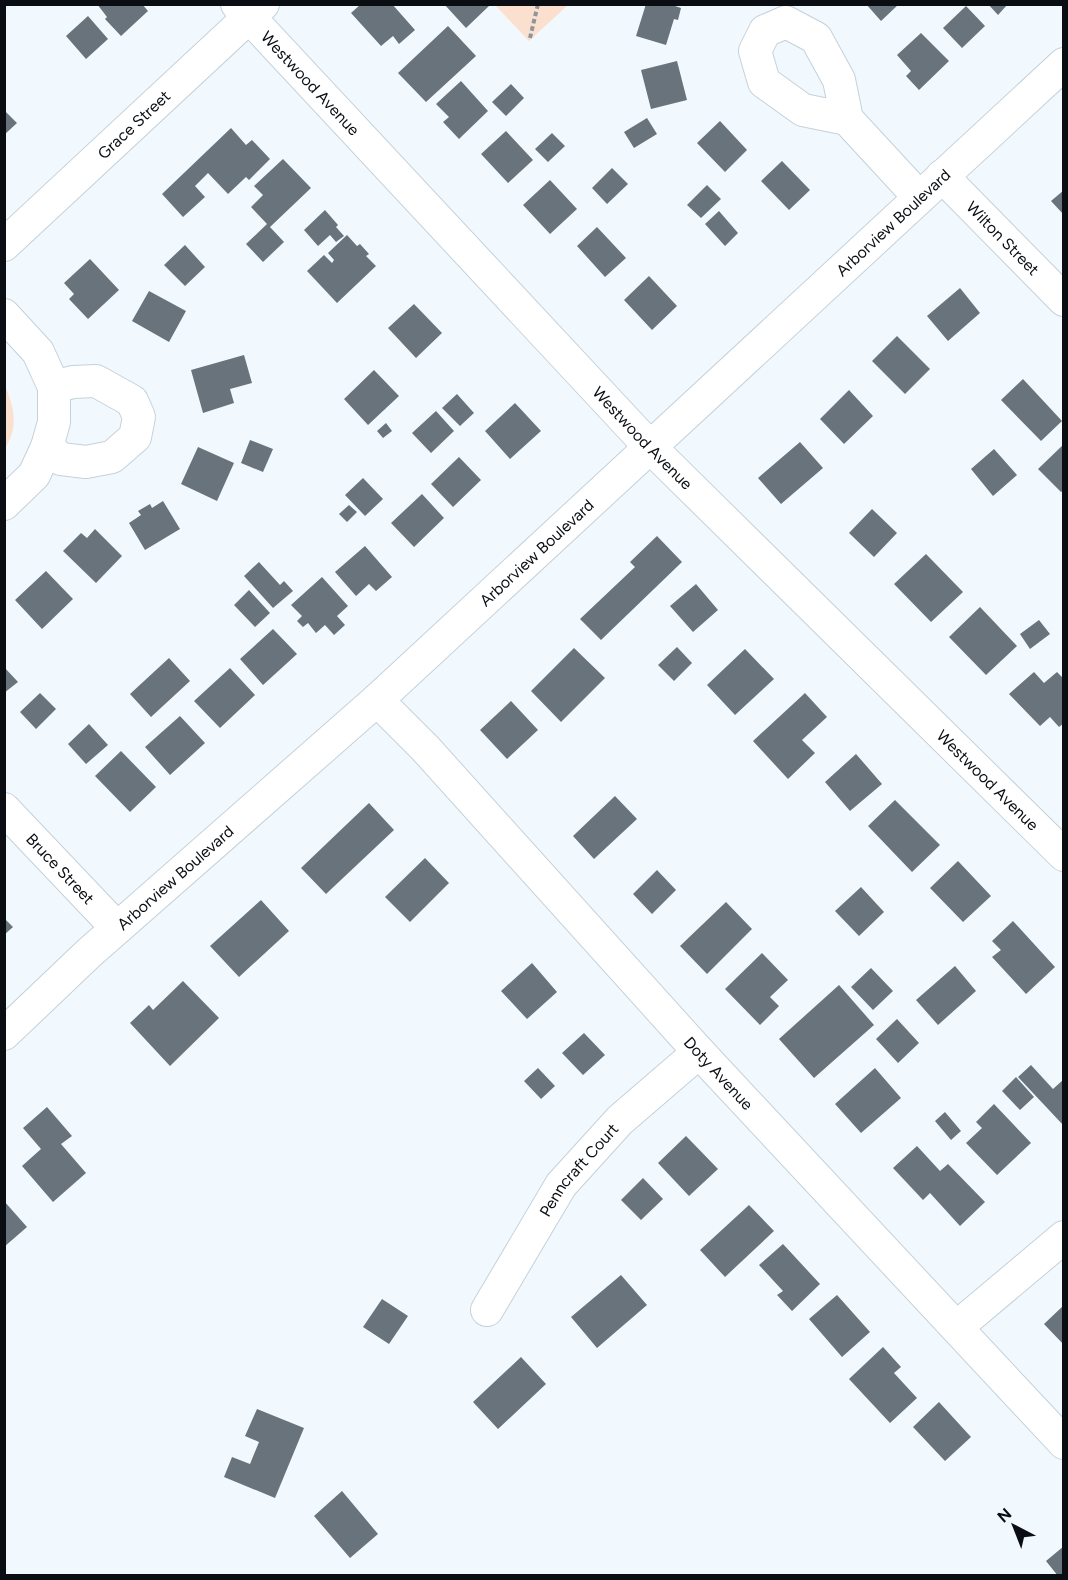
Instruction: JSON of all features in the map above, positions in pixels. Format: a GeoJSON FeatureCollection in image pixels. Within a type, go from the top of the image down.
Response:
{"type":"FeatureCollection","features":[{"type":"Feature","properties":{"kind":"street","name":"Grace Street"},"geometry":{"type":"LineString","coordinates":[[4,245],[249,9]]}},
{"type":"Feature","properties":{"kind":"street","name":"Westwood Avenue"},"geometry":{"type":"LineString","coordinates":[[249,9],[650,447],[1064,855]]}},
{"type":"Feature","properties":{"kind":"street","name":"Arborview Boulevard"},"geometry":{"type":"LineString","coordinates":[[4,1034],[117,928],[377,700],[1064,64]]}},
{"type":"Feature","properties":{"kind":"street"},"geometry":{"type":"LineString","coordinates":[[847,120],[919,197]]}},
{"type":"Feature","properties":{"kind":"street","name":"Wilton Street"},"geometry":{"type":"LineString","coordinates":[[942,176],[1064,300]]}},
{"type":"Feature","properties":{"kind":"street"},"geometry":{"type":"LineString","coordinates":[[4,315],[38,352],[54,387],[54,422],[47,447],[34,475],[4,504]]}},
{"type":"Feature","properties":{"kind":"street"},"geometry":{"type":"LineString","coordinates":[[47,447],[61,459],[86,462],[112,457],[135,437],[139,417],[132,401],[96,381],[72,382],[54,387]]}},
{"type":"Feature","properties":{"kind":"street","name":"Doty Avenue"},"geometry":{"type":"LineString","coordinates":[[377,700],[425,748],[699,1052],[1064,1443]]}},
{"type":"Feature","properties":{"kind":"street","name":"Bruce Street"},"geometry":{"type":"LineString","coordinates":[[4,809],[117,928]]}},
{"type":"Feature","properties":{"kind":"street","name":"Penncraft Court"},"geometry":{"type":"LineString","coordinates":[[487,1310],[561,1185],[620,1120],[699,1052]]}},
{"type":"Feature","properties":{"kind":"street"},"geometry":{"type":"LineString","coordinates":[[957,1327],[1064,1237]]}},
{"type":"Feature","properties":{"kind":"path"},"geometry":{"type":"LineString","coordinates":[[530,38],[538,4]]}},
{"type":"Feature","properties":{"kind":"shaded area"},"geometry":{"type":"Polygon","coordinates":[[[495,5],[568,5],[529,41],[495,5]]]}},
{"type":"Feature","properties":{"kind":"shaded area"},"geometry":{"type":"Polygon","coordinates":[[[5,386],[11,402],[14,425],[5,448],[5,386]]]}},
{"type":"Feature","properties":{"kind":"building"},"geometry":{"type":"Polygon","coordinates":[[[97,4],[142,4],[148,11],[121,36],[105,19],[107,17],[97,4]]]}},
{"type":"Feature","properties":{"kind":"building"},"geometry":{"type":"Polygon","coordinates":[[[361,4],[392,4],[415,30],[399,44],[393,36],[381,46],[351,13],[361,4]]]}},
{"type":"Feature","properties":{"kind":"building"},"geometry":{"type":"Polygon","coordinates":[[[444,4],[488,4],[489,6],[466,28],[444,4]]]}},
{"type":"Feature","properties":{"kind":"building"},"geometry":{"type":"Polygon","coordinates":[[[646,4],[669,4],[681,8],[678,20],[674,19],[666,45],[636,36],[646,4]]]}},
{"type":"Feature","properties":{"kind":"building"},"geometry":{"type":"Polygon","coordinates":[[[866,4],[899,4],[881,21],[866,4]]]}},
{"type":"Feature","properties":{"kind":"building"},"geometry":{"type":"Polygon","coordinates":[[[988,4],[1008,4],[998,15],[988,4]]]}},
{"type":"Feature","properties":{"kind":"building"},"geometry":{"type":"Polygon","coordinates":[[[966,6],[985,26],[962,48],[943,28],[966,6]]]}},
{"type":"Feature","properties":{"kind":"building"},"geometry":{"type":"Polygon","coordinates":[[[88,16],[108,39],[86,59],[66,36],[88,16]]]}},
{"type":"Feature","properties":{"kind":"building"},"geometry":{"type":"Polygon","coordinates":[[[448,26],[476,56],[426,102],[398,73],[448,26]]]}},
{"type":"Feature","properties":{"kind":"building"},"geometry":{"type":"Polygon","coordinates":[[[921,33],[949,61],[919,90],[906,76],[911,71],[897,55],[921,33]]]}},
{"type":"Feature","properties":{"kind":"building"},"geometry":{"type":"Polygon","coordinates":[[[677,61],[687,100],[651,109],[641,70],[677,61]]]}},
{"type":"Feature","properties":{"kind":"building"},"geometry":{"type":"Polygon","coordinates":[[[461,81],[488,111],[459,139],[443,122],[449,117],[436,104],[461,81]]]}},
{"type":"Feature","properties":{"kind":"building"},"geometry":{"type":"Polygon","coordinates":[[[511,84],[524,98],[506,116],[492,102],[511,84]]]}},
{"type":"Feature","properties":{"kind":"building"},"geometry":{"type":"Polygon","coordinates":[[[4,110],[17,123],[4,135],[4,110]]]}},
{"type":"Feature","properties":{"kind":"building"},"geometry":{"type":"Polygon","coordinates":[[[647,118],[657,134],[634,148],[624,132],[647,118]]]}},
{"type":"Feature","properties":{"kind":"building"},"geometry":{"type":"Polygon","coordinates":[[[720,121],[747,150],[725,172],[697,143],[720,121]]]}},
{"type":"Feature","properties":{"kind":"building"},"geometry":{"type":"Polygon","coordinates":[[[231,128],[246,145],[252,140],[270,159],[249,180],[246,177],[228,194],[208,173],[195,186],[205,197],[183,217],[162,194],[231,128]]]}},
{"type":"Feature","properties":{"kind":"building"},"geometry":{"type":"Polygon","coordinates":[[[506,131],[533,160],[508,183],[481,154],[506,131]]]}},
{"type":"Feature","properties":{"kind":"building"},"geometry":{"type":"Polygon","coordinates":[[[552,133],[565,146],[548,162],[535,149],[552,133]]]}},
{"type":"Feature","properties":{"kind":"building"},"geometry":{"type":"Polygon","coordinates":[[[283,159],[311,188],[270,227],[284,242],[263,262],[246,244],[267,224],[251,207],[263,195],[254,186],[283,159]]]}},
{"type":"Feature","properties":{"kind":"building"},"geometry":{"type":"Polygon","coordinates":[[[782,161],[810,190],[789,210],[761,181],[782,161]]]}},
{"type":"Feature","properties":{"kind":"building"},"geometry":{"type":"Polygon","coordinates":[[[612,168],[628,184],[607,204],[592,188],[612,168]]]}},
{"type":"Feature","properties":{"kind":"building"},"geometry":{"type":"Polygon","coordinates":[[[550,180],[577,209],[550,234],[523,205],[550,180]]]}},
{"type":"Feature","properties":{"kind":"building"},"geometry":{"type":"Polygon","coordinates":[[[707,185],[721,199],[701,218],[687,205],[707,185]]]}},
{"type":"Feature","properties":{"kind":"building"},"geometry":{"type":"Polygon","coordinates":[[[1064,190],[1064,215],[1051,201],[1064,190]]]}},
{"type":"Feature","properties":{"kind":"building"},"geometry":{"type":"Polygon","coordinates":[[[325,210],[344,236],[336,242],[330,235],[318,246],[304,230],[325,210]]]}},
{"type":"Feature","properties":{"kind":"building"},"geometry":{"type":"Polygon","coordinates":[[[719,211],[738,233],[725,246],[705,224],[719,211]]]}},
{"type":"Feature","properties":{"kind":"building"},"geometry":{"type":"Polygon","coordinates":[[[597,227],[626,258],[605,277],[577,246],[597,227]]]}},
{"type":"Feature","properties":{"kind":"building"},"geometry":{"type":"Polygon","coordinates":[[[347,235],[357,246],[360,244],[369,254],[366,256],[376,266],[337,303],[307,271],[324,255],[332,263],[334,260],[328,253],[347,235]]]}},
{"type":"Feature","properties":{"kind":"building"},"geometry":{"type":"Polygon","coordinates":[[[185,245],[205,267],[185,286],[164,265],[185,245]]]}},
{"type":"Feature","properties":{"kind":"building"},"geometry":{"type":"Polygon","coordinates":[[[90,259],[119,290],[88,319],[69,299],[74,294],[64,283],[90,259]]]}},
{"type":"Feature","properties":{"kind":"building"},"geometry":{"type":"Polygon","coordinates":[[[649,276],[677,306],[652,330],[624,300],[649,276]]]}},
{"type":"Feature","properties":{"kind":"building"},"geometry":{"type":"Polygon","coordinates":[[[960,288],[980,313],[948,341],[927,316],[960,288]]]}},
{"type":"Feature","properties":{"kind":"building"},"geometry":{"type":"Polygon","coordinates":[[[149,291],[186,311],[169,342],[132,321],[149,291]]]}},
{"type":"Feature","properties":{"kind":"building"},"geometry":{"type":"Polygon","coordinates":[[[414,304],[442,333],[416,358],[388,328],[414,304]]]}},
{"type":"Feature","properties":{"kind":"building"},"geometry":{"type":"Polygon","coordinates":[[[897,336],[930,369],[905,394],[872,361],[897,336]]]}},
{"type":"Feature","properties":{"kind":"building"},"geometry":{"type":"Polygon","coordinates":[[[244,355],[252,383],[230,389],[234,403],[203,413],[191,370],[244,355]]]}},
{"type":"Feature","properties":{"kind":"building"},"geometry":{"type":"Polygon","coordinates":[[[374,370],[399,396],[368,425],[344,399],[374,370]]]}},
{"type":"Feature","properties":{"kind":"building"},"geometry":{"type":"Polygon","coordinates":[[[1023,379],[1062,421],[1041,441],[1001,400],[1023,379]]]}},
{"type":"Feature","properties":{"kind":"building"},"geometry":{"type":"Polygon","coordinates":[[[849,390],[873,416],[844,444],[820,419],[849,390]]]}},
{"type":"Feature","properties":{"kind":"building"},"geometry":{"type":"Polygon","coordinates":[[[457,394],[474,413],[460,426],[442,408],[457,394]]]}},
{"type":"Feature","properties":{"kind":"building"},"geometry":{"type":"Polygon","coordinates":[[[515,403],[541,431],[510,459],[485,431],[515,403]]]}},
{"type":"Feature","properties":{"kind":"building"},"geometry":{"type":"Polygon","coordinates":[[[436,411],[454,431],[431,453],[412,433],[436,411]]]}},
{"type":"Feature","properties":{"kind":"building"},"geometry":{"type":"Polygon","coordinates":[[[386,423],[392,431],[383,438],[377,431],[386,423]]]}},
{"type":"Feature","properties":{"kind":"building"},"geometry":{"type":"Polygon","coordinates":[[[250,440],[273,449],[263,472],[241,463],[250,440]]]}},
{"type":"Feature","properties":{"kind":"building"},"geometry":{"type":"Polygon","coordinates":[[[800,442],[823,468],[781,504],[758,478],[800,442]]]}},
{"type":"Feature","properties":{"kind":"building"},"geometry":{"type":"Polygon","coordinates":[[[1064,444],[1064,490],[1061,492],[1038,469],[1064,444]]]}},
{"type":"Feature","properties":{"kind":"building"},"geometry":{"type":"Polygon","coordinates":[[[198,447],[234,463],[217,501],[181,484],[198,447]]]}},
{"type":"Feature","properties":{"kind":"building"},"geometry":{"type":"Polygon","coordinates":[[[994,449],[1017,475],[993,496],[971,469],[994,449]]]}},
{"type":"Feature","properties":{"kind":"building"},"geometry":{"type":"Polygon","coordinates":[[[459,457],[481,480],[453,507],[431,484],[459,457]]]}},
{"type":"Feature","properties":{"kind":"building"},"geometry":{"type":"Polygon","coordinates":[[[363,478],[383,499],[365,516],[345,495],[363,478]]]}},
{"type":"Feature","properties":{"kind":"building"},"geometry":{"type":"Polygon","coordinates":[[[422,494],[444,518],[414,547],[391,523],[422,494]]]}},
{"type":"Feature","properties":{"kind":"building"},"geometry":{"type":"Polygon","coordinates":[[[163,501],[180,529],[145,550],[129,523],[141,515],[138,511],[150,504],[152,508],[163,501]]]}},
{"type":"Feature","properties":{"kind":"building"},"geometry":{"type":"Polygon","coordinates":[[[349,505],[357,512],[347,522],[339,514],[349,505]]]}},
{"type":"Feature","properties":{"kind":"building"},"geometry":{"type":"Polygon","coordinates":[[[872,509],[897,533],[874,557],[849,533],[872,509]]]}},
{"type":"Feature","properties":{"kind":"building"},"geometry":{"type":"Polygon","coordinates":[[[95,529],[122,556],[96,583],[63,551],[81,533],[87,538],[95,529]]]}},
{"type":"Feature","properties":{"kind":"building"},"geometry":{"type":"Polygon","coordinates":[[[657,536],[682,562],[601,640],[580,619],[635,567],[630,562],[657,536]]]}},
{"type":"Feature","properties":{"kind":"building"},"geometry":{"type":"Polygon","coordinates":[[[365,546],[392,577],[376,591],[369,584],[356,596],[335,572],[365,546]]]}},
{"type":"Feature","properties":{"kind":"building"},"geometry":{"type":"Polygon","coordinates":[[[926,554],[963,592],[931,622],[894,584],[926,554]]]}},
{"type":"Feature","properties":{"kind":"building"},"geometry":{"type":"Polygon","coordinates":[[[259,562],[280,585],[284,581],[293,591],[273,608],[244,576],[259,562]]]}},
{"type":"Feature","properties":{"kind":"building"},"geometry":{"type":"Polygon","coordinates":[[[46,571],[73,599],[42,629],[15,600],[46,571]]]}},
{"type":"Feature","properties":{"kind":"building"},"geometry":{"type":"Polygon","coordinates":[[[322,577],[348,606],[337,616],[345,625],[334,635],[325,625],[316,633],[308,623],[303,627],[297,621],[302,616],[291,605],[322,577]]]}},
{"type":"Feature","properties":{"kind":"building"},"geometry":{"type":"Polygon","coordinates":[[[696,584],[718,610],[693,632],[670,606],[696,584]]]}},
{"type":"Feature","properties":{"kind":"building"},"geometry":{"type":"Polygon","coordinates":[[[249,590],[270,613],[255,627],[234,605],[249,590]]]}},
{"type":"Feature","properties":{"kind":"building"},"geometry":{"type":"Polygon","coordinates":[[[980,607],[1017,646],[986,675],[949,637],[980,607]]]}},
{"type":"Feature","properties":{"kind":"building"},"geometry":{"type":"Polygon","coordinates":[[[1039,620],[1050,634],[1030,649],[1020,634],[1039,620]]]}},
{"type":"Feature","properties":{"kind":"building"},"geometry":{"type":"Polygon","coordinates":[[[273,629],[297,654],[263,685],[240,659],[273,629]]]}},
{"type":"Feature","properties":{"kind":"building"},"geometry":{"type":"Polygon","coordinates":[[[677,647],[692,663],[674,681],[658,665],[677,647]]]}},
{"type":"Feature","properties":{"kind":"building"},"geometry":{"type":"Polygon","coordinates":[[[574,648],[605,678],[561,722],[531,691],[574,648]]]}},
{"type":"Feature","properties":{"kind":"building"},"geometry":{"type":"Polygon","coordinates":[[[745,649],[774,679],[735,715],[707,685],[745,649]]]}},
{"type":"Feature","properties":{"kind":"building"},"geometry":{"type":"Polygon","coordinates":[[[169,658],[190,681],[151,717],[130,694],[169,658]]]}},
{"type":"Feature","properties":{"kind":"building"},"geometry":{"type":"Polygon","coordinates":[[[4,667],[18,682],[4,693],[4,667]]]}},
{"type":"Feature","properties":{"kind":"building"},"geometry":{"type":"Polygon","coordinates":[[[230,668],[255,695],[220,728],[194,701],[230,668]]]}},
{"type":"Feature","properties":{"kind":"building"},"geometry":{"type":"Polygon","coordinates":[[[1034,672],[1044,683],[1057,672],[1064,679],[1064,723],[1059,727],[1050,717],[1040,726],[1009,694],[1034,672]]]}},
{"type":"Feature","properties":{"kind":"building"},"geometry":{"type":"Polygon","coordinates":[[[40,693],[56,709],[36,729],[20,712],[40,693]]]}},
{"type":"Feature","properties":{"kind":"building"},"geometry":{"type":"Polygon","coordinates":[[[805,693],[827,717],[802,740],[815,753],[788,779],[753,741],[805,693]]]}},
{"type":"Feature","properties":{"kind":"building"},"geometry":{"type":"Polygon","coordinates":[[[511,701],[538,730],[507,759],[480,730],[511,701]]]}},
{"type":"Feature","properties":{"kind":"building"},"geometry":{"type":"Polygon","coordinates":[[[180,716],[205,743],[170,775],[145,747],[180,716]]]}},
{"type":"Feature","properties":{"kind":"building"},"geometry":{"type":"Polygon","coordinates":[[[89,724],[108,745],[86,764],[68,744],[89,724]]]}},
{"type":"Feature","properties":{"kind":"building"},"geometry":{"type":"Polygon","coordinates":[[[121,751],[156,787],[130,812],[95,776],[121,751]]]}},
{"type":"Feature","properties":{"kind":"building"},"geometry":{"type":"Polygon","coordinates":[[[856,754],[882,784],[850,811],[825,782],[856,754]]]}},
{"type":"Feature","properties":{"kind":"building"},"geometry":{"type":"Polygon","coordinates":[[[615,796],[637,819],[594,859],[573,836],[615,796]]]}},
{"type":"Feature","properties":{"kind":"building"},"geometry":{"type":"Polygon","coordinates":[[[895,800],[940,845],[912,872],[868,826],[895,800]]]}},
{"type":"Feature","properties":{"kind":"building"},"geometry":{"type":"Polygon","coordinates":[[[369,803],[394,830],[326,894],[301,868],[369,803]]]}},
{"type":"Feature","properties":{"kind":"building"},"geometry":{"type":"Polygon","coordinates":[[[425,858],[449,883],[410,922],[385,897],[425,858]]]}},
{"type":"Feature","properties":{"kind":"building"},"geometry":{"type":"Polygon","coordinates":[[[958,861],[991,896],[963,922],[930,888],[958,861]]]}},
{"type":"Feature","properties":{"kind":"building"},"geometry":{"type":"Polygon","coordinates":[[[657,870],[676,890],[652,914],[633,894],[657,870]]]}},
{"type":"Feature","properties":{"kind":"building"},"geometry":{"type":"Polygon","coordinates":[[[861,887],[884,912],[859,936],[835,911],[861,887]]]}},
{"type":"Feature","properties":{"kind":"building"},"geometry":{"type":"Polygon","coordinates":[[[261,900],[289,931],[239,977],[210,946],[261,900]]]}},
{"type":"Feature","properties":{"kind":"building"},"geometry":{"type":"Polygon","coordinates":[[[726,902],[752,929],[707,974],[680,946],[726,902]]]}},
{"type":"Feature","properties":{"kind":"building"},"geometry":{"type":"Polygon","coordinates":[[[4,918],[13,927],[4,935],[4,918]]]}},
{"type":"Feature","properties":{"kind":"building"},"geometry":{"type":"Polygon","coordinates":[[[1013,921],[1055,967],[1026,994],[992,957],[1001,950],[992,941],[1013,921]]]}},
{"type":"Feature","properties":{"kind":"building"},"geometry":{"type":"Polygon","coordinates":[[[762,953],[788,980],[770,997],[779,1006],[760,1025],[725,989],[762,953]]]}},
{"type":"Feature","properties":{"kind":"building"},"geometry":{"type":"Polygon","coordinates":[[[532,963],[557,992],[527,1019],[501,991],[532,963]]]}},
{"type":"Feature","properties":{"kind":"building"},"geometry":{"type":"Polygon","coordinates":[[[955,966],[976,991],[938,1025],[916,1000],[955,966]]]}},
{"type":"Feature","properties":{"kind":"building"},"geometry":{"type":"Polygon","coordinates":[[[871,968],[893,991],[873,1010],[851,987],[871,968]]]}},
{"type":"Feature","properties":{"kind":"building"},"geometry":{"type":"Polygon","coordinates":[[[183,981],[219,1018],[170,1066],[130,1023],[149,1005],[153,1010],[183,981]]]}},
{"type":"Feature","properties":{"kind":"building"},"geometry":{"type":"Polygon","coordinates":[[[839,985],[874,1025],[814,1078],[779,1039],[839,985]]]}},
{"type":"Feature","properties":{"kind":"building"},"geometry":{"type":"Polygon","coordinates":[[[897,1019],[919,1043],[898,1063],[876,1039],[897,1019]]]}},
{"type":"Feature","properties":{"kind":"building"},"geometry":{"type":"Polygon","coordinates":[[[584,1033],[605,1055],[583,1075],[562,1053],[584,1033]]]}},
{"type":"Feature","properties":{"kind":"building"},"geometry":{"type":"Polygon","coordinates":[[[1031,1065],[1053,1089],[1064,1079],[1064,1126],[1018,1077],[1031,1065]]]}},
{"type":"Feature","properties":{"kind":"building"},"geometry":{"type":"Polygon","coordinates":[[[538,1068],[555,1086],[541,1099],[524,1081],[538,1068]]]}},
{"type":"Feature","properties":{"kind":"building"},"geometry":{"type":"Polygon","coordinates":[[[875,1068],[901,1098],[861,1133],[835,1104],[875,1068]]]}},
{"type":"Feature","properties":{"kind":"building"},"geometry":{"type":"Polygon","coordinates":[[[1016,1077],[1034,1097],[1020,1110],[1002,1091],[1016,1077]]]}},
{"type":"Feature","properties":{"kind":"building"},"geometry":{"type":"Polygon","coordinates":[[[994,1104],[1031,1143],[997,1175],[966,1143],[982,1128],[976,1122],[994,1104]]]}},
{"type":"Feature","properties":{"kind":"building"},"geometry":{"type":"Polygon","coordinates":[[[47,1107],[72,1136],[61,1144],[86,1173],[53,1202],[22,1166],[41,1149],[23,1128],[47,1107]]]}},
{"type":"Feature","properties":{"kind":"building"},"geometry":{"type":"Polygon","coordinates":[[[945,1112],[961,1131],[951,1140],[935,1121],[945,1112]]]}},
{"type":"Feature","properties":{"kind":"building"},"geometry":{"type":"Polygon","coordinates":[[[686,1136],[718,1169],[689,1196],[658,1163],[686,1136]]]}},
{"type":"Feature","properties":{"kind":"building"},"geometry":{"type":"Polygon","coordinates":[[[917,1146],[940,1171],[948,1164],[985,1202],[960,1226],[930,1193],[923,1200],[893,1168],[917,1146]]]}},
{"type":"Feature","properties":{"kind":"building"},"geometry":{"type":"Polygon","coordinates":[[[643,1178],[663,1199],[641,1220],[621,1200],[643,1178]]]}},
{"type":"Feature","properties":{"kind":"building"},"geometry":{"type":"Polygon","coordinates":[[[4,1201],[27,1227],[4,1247],[4,1201]]]}},
{"type":"Feature","properties":{"kind":"building"},"geometry":{"type":"Polygon","coordinates":[[[749,1205],[774,1231],[725,1277],[700,1250],[749,1205]]]}},
{"type":"Feature","properties":{"kind":"building"},"geometry":{"type":"Polygon","coordinates":[[[783,1244],[820,1284],[792,1311],[777,1295],[783,1291],[759,1265],[783,1244]]]}},
{"type":"Feature","properties":{"kind":"building"},"geometry":{"type":"Polygon","coordinates":[[[621,1275],[647,1305],[597,1348],[571,1317],[621,1275]]]}},
{"type":"Feature","properties":{"kind":"building"},"geometry":{"type":"Polygon","coordinates":[[[837,1295],[870,1332],[842,1357],[809,1319],[837,1295]]]}},
{"type":"Feature","properties":{"kind":"building"},"geometry":{"type":"Polygon","coordinates":[[[382,1299],[408,1316],[389,1344],[363,1327],[382,1299]]]}},
{"type":"Feature","properties":{"kind":"building"},"geometry":{"type":"Polygon","coordinates":[[[1064,1305],[1064,1345],[1044,1324],[1064,1305]]]}},
{"type":"Feature","properties":{"kind":"building"},"geometry":{"type":"Polygon","coordinates":[[[883,1347],[901,1367],[894,1373],[917,1398],[890,1423],[849,1379],[883,1347]]]}},
{"type":"Feature","properties":{"kind":"building"},"geometry":{"type":"Polygon","coordinates":[[[521,1357],[546,1384],[498,1429],[473,1402],[521,1357]]]}},
{"type":"Feature","properties":{"kind":"building"},"geometry":{"type":"Polygon","coordinates":[[[939,1402],[971,1437],[945,1461],[913,1427],[939,1402]]]}},
{"type":"Feature","properties":{"kind":"building"},"geometry":{"type":"Polygon","coordinates":[[[257,1409],[304,1428],[275,1498],[224,1477],[232,1457],[250,1464],[259,1442],[245,1436],[257,1409]]]}},
{"type":"Feature","properties":{"kind":"building"},"geometry":{"type":"Polygon","coordinates":[[[342,1491],[378,1534],[350,1558],[314,1516],[342,1491]]]}},
{"type":"Feature","properties":{"kind":"building"},"geometry":{"type":"Polygon","coordinates":[[[1064,1546],[1064,1576],[1058,1576],[1046,1561],[1064,1546]]]}}]}
